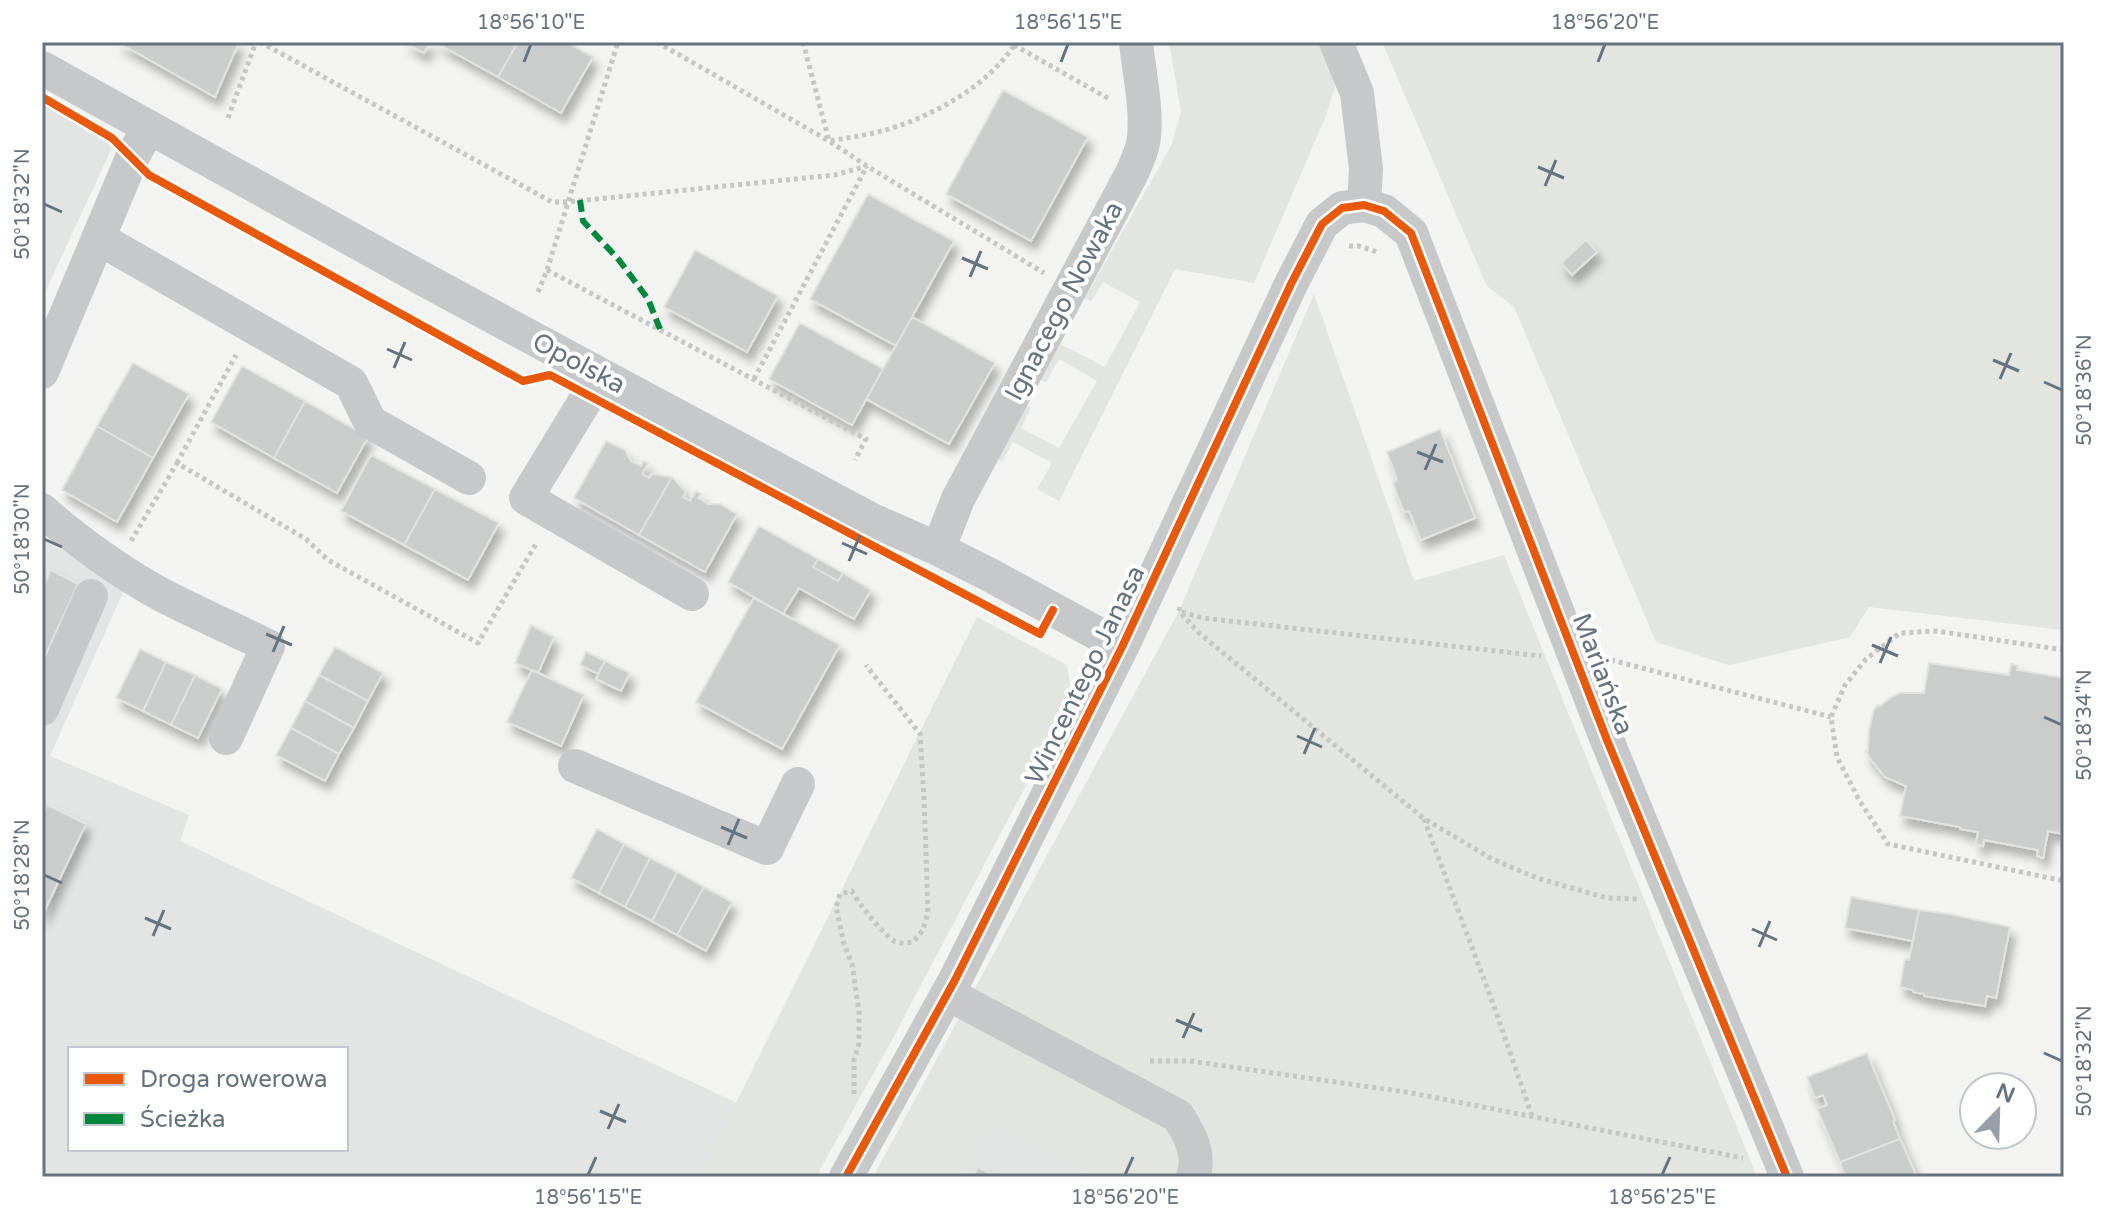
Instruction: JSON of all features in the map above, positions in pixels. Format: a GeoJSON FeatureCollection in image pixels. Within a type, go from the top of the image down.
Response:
{"type":"FeatureCollection","features":[{"type":"Feature","properties":{"kind":"street","name":"Ignacego Nowaka"},"geometry":{"type":"LineString","coordinates":[[936,548],[958,499],[1141,152],[1144,136],[1136,42]]}},
{"type":"Feature","properties":{"kind":"street"},"geometry":{"type":"LineString","coordinates":[[1336,42],[1357,93],[1366,169],[1364,205]]}},
{"type":"Feature","properties":{"kind":"street","name":"Opolska"},"geometry":{"type":"LineString","coordinates":[[42,68],[599,374],[872,520],[936,548],[1122,647]]}},
{"type":"Feature","properties":{"kind":"street"},"geometry":{"type":"LineString","coordinates":[[42,372],[132,158],[149,127]]}},
{"type":"Feature","properties":{"kind":"street","name":"Wincentego Janasa"},"geometry":{"type":"LineString","coordinates":[[846,1177],[948,994],[1148,595],[1291,284],[1322,224],[1342,208],[1364,205]]}},
{"type":"Feature","properties":{"kind":"street","name":"Mariańska"},"geometry":{"type":"LineString","coordinates":[[1364,205],[1384,211],[1411,233],[1566,662],[1607,740],[1787,1177]]}},
{"type":"Feature","properties":{"kind":"street"},"geometry":{"type":"LineString","coordinates":[[98,238],[351,383],[370,422],[469,478]]}},
{"type":"Feature","properties":{"kind":"street"},"geometry":{"type":"LineString","coordinates":[[599,374],[526,498],[692,594]]}},
{"type":"Feature","properties":{"kind":"street"},"geometry":{"type":"LineString","coordinates":[[42,510],[116,566],[161,594],[268,646],[226,738]]}},
{"type":"Feature","properties":{"kind":"street"},"geometry":{"type":"LineString","coordinates":[[42,709],[91,596]]}},
{"type":"Feature","properties":{"kind":"street"},"geometry":{"type":"LineString","coordinates":[[575,766],[767,848],[798,784]]}},
{"type":"Feature","properties":{"kind":"street"},"geometry":{"type":"LineString","coordinates":[[948,994],[1178,1116],[1190,1134],[1196,1156],[1196,1173],[1193,1177]]}},
{"type":"Feature","properties":{"kind":"path"},"geometry":{"type":"LineString","coordinates":[[228,118],[258,42],[552,202],[835,175],[867,166]]}},
{"type":"Feature","properties":{"kind":"path"},"geometry":{"type":"LineString","coordinates":[[538,292],[618,42]]}},
{"type":"Feature","properties":{"kind":"path"},"geometry":{"type":"LineString","coordinates":[[657,42],[829,141],[1070,290]]}},
{"type":"Feature","properties":{"kind":"path"},"geometry":{"type":"LineString","coordinates":[[803,42],[829,141]]}},
{"type":"Feature","properties":{"kind":"path"},"geometry":{"type":"LineString","coordinates":[[829,141],[881,131],[925,115],[975,87],[1007,57],[1015,44],[1143,118]]}},
{"type":"Feature","properties":{"kind":"path"},"geometry":{"type":"LineString","coordinates":[[754,379],[867,166]]}},
{"type":"Feature","properties":{"kind":"path"},"geometry":{"type":"LineString","coordinates":[[1345,246],[1359,246],[1382,253]]}},
{"type":"Feature","properties":{"kind":"path"},"geometry":{"type":"LineString","coordinates":[[547,270],[866,439],[855,460]]}},
{"type":"Feature","properties":{"kind":"path"},"geometry":{"type":"LineString","coordinates":[[116,566],[252,327]]}},
{"type":"Feature","properties":{"kind":"path"},"geometry":{"type":"LineString","coordinates":[[177,463],[306,539],[328,560],[478,643],[554,514]]}},
{"type":"Feature","properties":{"kind":"path"},"geometry":{"type":"LineString","coordinates":[[1148,595],[1179,611],[1203,618],[1566,662],[1602,658],[1831,717]]}},
{"type":"Feature","properties":{"kind":"path"},"geometry":{"type":"LineString","coordinates":[[1179,611],[1185,596]]}},
{"type":"Feature","properties":{"kind":"path"},"geometry":{"type":"LineString","coordinates":[[1179,611],[1199,633],[1423,818],[1492,859],[1537,878],[1607,898],[1651,900]]}},
{"type":"Feature","properties":{"kind":"path"},"geometry":{"type":"LineString","coordinates":[[2064,650],[1936,631],[1900,633],[1866,659],[1852,676],[1831,717],[1837,757],[1859,800],[1888,844],[2064,881]]}},
{"type":"Feature","properties":{"kind":"path"},"geometry":{"type":"LineString","coordinates":[[866,665],[920,734],[928,888],[928,912],[923,930],[913,942],[902,944],[893,940],[852,891],[840,894],[836,907],[852,964],[859,1012],[853,1093],[856,1101],[877,1121]]}},
{"type":"Feature","properties":{"kind":"path"},"geometry":{"type":"LineString","coordinates":[[1423,818],[1532,1116]]}},
{"type":"Feature","properties":{"kind":"path"},"geometry":{"type":"LineString","coordinates":[[1146,1061],[1205,1063],[1412,1093],[1743,1158]]}},
{"type":"Feature","properties":{"kind":"shaded area"},"geometry":{"type":"Polygon","coordinates":[[[1169,42],[1319,42],[1336,84],[1325,118],[1254,283],[1175,269],[1059,501],[1037,489],[1052,463],[1013,442],[1002,462],[997,458],[1025,405],[1031,408],[1021,428],[1059,448],[1097,381],[1059,359],[1046,382],[1040,379],[1060,344],[1105,367],[1140,302],[1103,282],[1091,301],[1085,298],[1171,146],[1181,112],[1169,42]]]}},
{"type":"Feature","properties":{"kind":"shaded area"},"geometry":{"type":"Polygon","coordinates":[[[1382,42],[2064,42],[2064,630],[1869,607],[1850,637],[1729,665],[1656,642],[1514,307],[1487,286],[1382,42]]]}},
{"type":"Feature","properties":{"kind":"shaded area"},"geometry":{"type":"Polygon","coordinates":[[[42,101],[115,141],[42,299],[42,101]]]}},
{"type":"Feature","properties":{"kind":"shaded area"},"geometry":{"type":"Polygon","coordinates":[[[1314,294],[1414,581],[1504,555],[1757,1177],[1102,1177],[988,1120],[956,1177],[873,1177],[1179,611],[1314,294]]]}},
{"type":"Feature","properties":{"kind":"shaded area"},"geometry":{"type":"Polygon","coordinates":[[[42,535],[124,590],[50,756],[189,815],[180,841],[737,1103],[699,1177],[42,1177],[42,535]]]}},
{"type":"Feature","properties":{"kind":"shaded area"},"geometry":{"type":"Polygon","coordinates":[[[977,617],[1067,665],[1072,698],[892,1040],[816,1177],[699,1177],[977,617]]]}},
{"type":"Feature","properties":{"kind":"shaded area"},"geometry":{"type":"Polygon","coordinates":[[[988,1120],[1102,1177],[956,1177],[988,1120]]]}},
{"type":"Feature","properties":{"kind":"building"},"geometry":{"type":"Polygon","coordinates":[[[118,42],[239,42],[215,97],[118,42]]]}},
{"type":"Feature","properties":{"kind":"building"},"geometry":{"type":"Polygon","coordinates":[[[404,42],[430,42],[424,53],[404,42]]]}},
{"type":"Feature","properties":{"kind":"building"},"geometry":{"type":"Polygon","coordinates":[[[435,42],[518,42],[498,77],[435,42]]]}},
{"type":"Feature","properties":{"kind":"building"},"geometry":{"type":"Polygon","coordinates":[[[518,42],[566,42],[593,57],[561,113],[498,77],[518,42]]]}},
{"type":"Feature","properties":{"kind":"building"},"geometry":{"type":"Polygon","coordinates":[[[1003,90],[1088,137],[1031,241],[946,194],[1003,90]]]}},
{"type":"Feature","properties":{"kind":"building"},"geometry":{"type":"Polygon","coordinates":[[[868,194],[954,241],[896,346],[810,299],[868,194]]]}},
{"type":"Feature","properties":{"kind":"building"},"geometry":{"type":"Polygon","coordinates":[[[1586,240],[1597,252],[1572,275],[1561,263],[1586,240]]]}},
{"type":"Feature","properties":{"kind":"building"},"geometry":{"type":"Polygon","coordinates":[[[695,250],[778,296],[747,352],[664,307],[695,250]]]}},
{"type":"Feature","properties":{"kind":"building"},"geometry":{"type":"Polygon","coordinates":[[[912,317],[995,363],[949,444],[866,399],[912,317]]]}},
{"type":"Feature","properties":{"kind":"building"},"geometry":{"type":"Polygon","coordinates":[[[800,323],[883,369],[852,425],[769,379],[800,323]]]}},
{"type":"Feature","properties":{"kind":"building"},"geometry":{"type":"Polygon","coordinates":[[[133,363],[189,394],[153,458],[97,426],[133,363]]]}},
{"type":"Feature","properties":{"kind":"building"},"geometry":{"type":"Polygon","coordinates":[[[242,366],[305,401],[274,458],[211,422],[242,366]]]}},
{"type":"Feature","properties":{"kind":"building"},"geometry":{"type":"Polygon","coordinates":[[[305,401],[368,437],[337,493],[274,458],[305,401]]]}},
{"type":"Feature","properties":{"kind":"building"},"geometry":{"type":"Polygon","coordinates":[[[97,426],[153,458],[117,522],[62,490],[97,426]]]}},
{"type":"Feature","properties":{"kind":"building"},"geometry":{"type":"Polygon","coordinates":[[[1440,429],[1475,518],[1421,540],[1409,511],[1404,512],[1393,483],[1397,480],[1387,452],[1440,429]]]}},
{"type":"Feature","properties":{"kind":"building"},"geometry":{"type":"Polygon","coordinates":[[[606,441],[625,450],[631,461],[641,466],[643,461],[648,463],[642,474],[649,478],[652,474],[672,477],[639,535],[574,498],[606,441]]]}},
{"type":"Feature","properties":{"kind":"building"},"geometry":{"type":"Polygon","coordinates":[[[371,455],[435,489],[404,545],[341,511],[371,455]]]}},
{"type":"Feature","properties":{"kind":"building"},"geometry":{"type":"Polygon","coordinates":[[[672,477],[686,492],[683,497],[690,501],[696,491],[701,494],[698,498],[708,504],[720,504],[737,514],[705,572],[639,535],[672,477]]]}},
{"type":"Feature","properties":{"kind":"building"},"geometry":{"type":"Polygon","coordinates":[[[435,489],[499,523],[468,580],[404,545],[435,489]]]}},
{"type":"Feature","properties":{"kind":"building"},"geometry":{"type":"Polygon","coordinates":[[[759,526],[818,559],[813,567],[838,581],[843,573],[871,590],[854,619],[799,588],[783,614],[728,582],[759,526]]]}},
{"type":"Feature","properties":{"kind":"building"},"geometry":{"type":"Polygon","coordinates":[[[818,559],[843,573],[838,581],[813,567],[818,559]]]}},
{"type":"Feature","properties":{"kind":"building"},"geometry":{"type":"Polygon","coordinates":[[[51,570],[78,584],[42,663],[42,589],[51,570]]]}},
{"type":"Feature","properties":{"kind":"building"},"geometry":{"type":"Polygon","coordinates":[[[754,598],[840,645],[782,749],[696,702],[754,598]]]}},
{"type":"Feature","properties":{"kind":"building"},"geometry":{"type":"Polygon","coordinates":[[[531,625],[554,637],[538,673],[515,663],[531,625]]]}},
{"type":"Feature","properties":{"kind":"building"},"geometry":{"type":"Polygon","coordinates":[[[335,647],[383,673],[368,701],[319,675],[335,647]]]}},
{"type":"Feature","properties":{"kind":"building"},"geometry":{"type":"Polygon","coordinates":[[[140,649],[166,662],[143,711],[116,698],[140,649]]]}},
{"type":"Feature","properties":{"kind":"building"},"geometry":{"type":"Polygon","coordinates":[[[586,652],[605,661],[598,674],[580,665],[586,652]]]}},
{"type":"Feature","properties":{"kind":"building"},"geometry":{"type":"Polygon","coordinates":[[[605,661],[630,673],[621,691],[596,679],[605,661]]]}},
{"type":"Feature","properties":{"kind":"building"},"geometry":{"type":"Polygon","coordinates":[[[166,662],[195,675],[171,725],[143,711],[166,662]]]}},
{"type":"Feature","properties":{"kind":"building"},"geometry":{"type":"Polygon","coordinates":[[[1929,663],[2009,675],[2011,664],[2018,666],[2017,670],[2064,678],[2064,834],[2048,831],[2043,858],[2037,856],[2038,850],[1984,840],[1983,846],[1976,844],[1978,832],[1900,816],[1906,786],[1885,777],[1869,757],[1866,751],[1869,730],[1878,705],[1901,693],[1924,693],[1929,663]]]}},
{"type":"Feature","properties":{"kind":"building"},"geometry":{"type":"Polygon","coordinates":[[[532,670],[584,695],[561,746],[507,722],[532,670]]]}},
{"type":"Feature","properties":{"kind":"building"},"geometry":{"type":"Polygon","coordinates":[[[195,675],[222,689],[198,738],[171,725],[195,675]]]}},
{"type":"Feature","properties":{"kind":"building"},"geometry":{"type":"Polygon","coordinates":[[[319,675],[368,701],[354,728],[305,701],[319,675]]]}},
{"type":"Feature","properties":{"kind":"building"},"geometry":{"type":"Polygon","coordinates":[[[305,701],[354,728],[339,754],[291,728],[305,701]]]}},
{"type":"Feature","properties":{"kind":"building"},"geometry":{"type":"Polygon","coordinates":[[[291,728],[339,754],[325,781],[276,755],[291,728]]]}},
{"type":"Feature","properties":{"kind":"building"},"geometry":{"type":"Polygon","coordinates":[[[47,805],[86,824],[42,916],[42,815],[47,805]]]}},
{"type":"Feature","properties":{"kind":"building"},"geometry":{"type":"Polygon","coordinates":[[[597,829],[624,844],[599,893],[571,878],[597,829]]]}},
{"type":"Feature","properties":{"kind":"building"},"geometry":{"type":"Polygon","coordinates":[[[624,844],[650,858],[625,907],[599,893],[624,844]]]}},
{"type":"Feature","properties":{"kind":"building"},"geometry":{"type":"Polygon","coordinates":[[[650,858],[677,872],[652,921],[625,907],[650,858]]]}},
{"type":"Feature","properties":{"kind":"building"},"geometry":{"type":"Polygon","coordinates":[[[677,872],[704,887],[677,935],[652,921],[677,872]]]}},
{"type":"Feature","properties":{"kind":"building"},"geometry":{"type":"Polygon","coordinates":[[[704,887],[732,902],[706,951],[677,935],[704,887]]]}},
{"type":"Feature","properties":{"kind":"building"},"geometry":{"type":"Polygon","coordinates":[[[1851,897],[1919,910],[1913,941],[1845,928],[1851,897]]]}},
{"type":"Feature","properties":{"kind":"building"},"geometry":{"type":"Polygon","coordinates":[[[1919,910],[2010,927],[1996,998],[1987,996],[1985,1006],[1924,996],[1900,987],[1919,910]]]}},
{"type":"Feature","properties":{"kind":"building"},"geometry":{"type":"Polygon","coordinates":[[[1867,1053],[1900,1139],[1840,1162],[1817,1109],[1827,1105],[1823,1095],[1815,1098],[1807,1077],[1867,1053]]]}},
{"type":"Feature","properties":{"kind":"building"},"geometry":{"type":"Polygon","coordinates":[[[1900,1139],[1917,1177],[1845,1177],[1840,1162],[1900,1139]]]}},
{"type":"Feature","properties":{"kind":"building"},"geometry":{"type":"Polygon","coordinates":[[[978,1167],[995,1177],[973,1177],[978,1167]]]}},
{"type":"Feature","properties":{"kind":"marked path"},"geometry":{"type":"LineString","coordinates":[[580,200],[583,221],[619,260],[648,299],[660,329]]}},
{"type":"Feature","properties":{"kind":"cycle path"},"geometry":{"type":"LineString","coordinates":[[42,97],[112,138],[149,175],[523,381],[550,375],[1040,634],[1053,610]]}},
{"type":"Feature","properties":{"kind":"cycle path"},"geometry":{"type":"LineString","coordinates":[[846,1177],[955,980],[1122,647],[1322,224],[1342,208],[1364,205],[1384,211],[1411,233],[1607,740],[1787,1177]]}}]}
